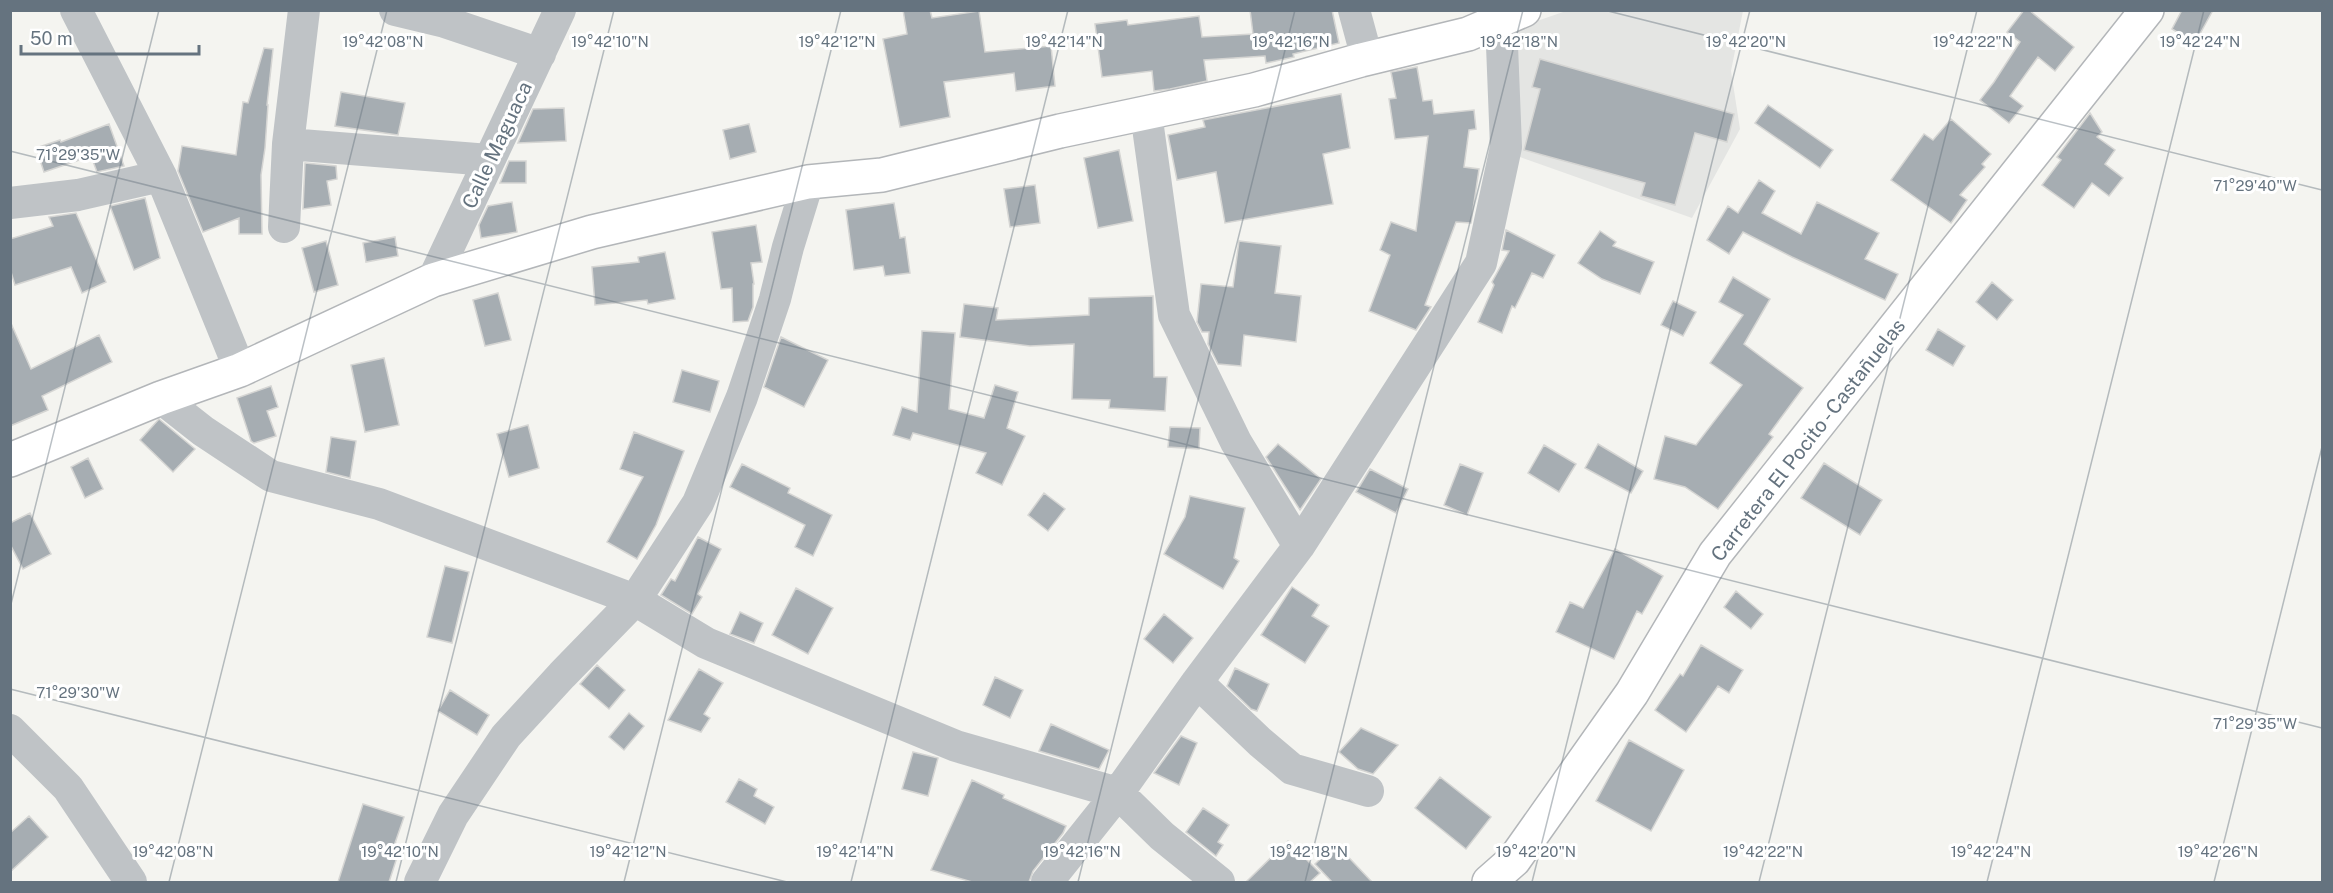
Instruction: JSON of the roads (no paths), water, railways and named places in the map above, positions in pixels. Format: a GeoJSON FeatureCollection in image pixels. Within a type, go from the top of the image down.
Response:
{"type":"FeatureCollection","features":[{"type":"Feature","properties":{"kind":"main road","name":"Carretera El Pocito - Castañuelas"},"geometry":{"type":"LineString","coordinates":[[1489,882],[1514,860],[1632,693],[1715,554],[2147,10]]}},
{"type":"Feature","properties":{"kind":"main road"},"geometry":{"type":"LineString","coordinates":[[10,460],[161,398],[240,370],[434,280],[592,232],[808,182],[882,175],[1060,132],[1254,90],[1368,58],[1468,34],[1513,15]]}},
{"type":"Feature","properties":{"kind":"street"},"geometry":{"type":"LineString","coordinates":[[76,10],[160,176],[240,370]]}},
{"type":"Feature","properties":{"kind":"street"},"geometry":{"type":"LineString","coordinates":[[284,227],[288,144],[303,10]]}},
{"type":"Feature","properties":{"kind":"street"},"geometry":{"type":"LineString","coordinates":[[395,10],[445,22],[540,54]]}},
{"type":"Feature","properties":{"kind":"street","name":"Calle Maguaca"},"geometry":{"type":"LineString","coordinates":[[434,280],[560,10]]}},
{"type":"Feature","properties":{"kind":"street"},"geometry":{"type":"LineString","coordinates":[[1354,10],[1368,58]]}},
{"type":"Feature","properties":{"kind":"street"},"geometry":{"type":"LineString","coordinates":[[1047,882],[1118,793],[1197,682],[1299,546],[1481,263],[1506,147],[1513,15]]}},
{"type":"Feature","properties":{"kind":"street"},"geometry":{"type":"LineString","coordinates":[[1146,113],[1174,315],[1236,442],[1299,546]]}},
{"type":"Feature","properties":{"kind":"street"},"geometry":{"type":"LineString","coordinates":[[288,144],[489,160]]}},
{"type":"Feature","properties":{"kind":"street"},"geometry":{"type":"LineString","coordinates":[[10,203],[78,195],[160,176]]}},
{"type":"Feature","properties":{"kind":"street"},"geometry":{"type":"LineString","coordinates":[[420,882],[453,815],[506,736],[635,600],[698,503],[742,397],[776,299],[788,247],[808,182]]}},
{"type":"Feature","properties":{"kind":"street"},"geometry":{"type":"LineString","coordinates":[[161,398],[203,431],[271,476],[379,504],[635,600],[706,643],[945,741],[1118,793],[1162,836],[1219,882]]}},
{"type":"Feature","properties":{"kind":"street"},"geometry":{"type":"LineString","coordinates":[[1197,682],[1292,769],[1368,791]]}},
{"type":"Feature","properties":{"kind":"street"},"geometry":{"type":"LineString","coordinates":[[11,731],[68,788],[130,882]]}}]}
